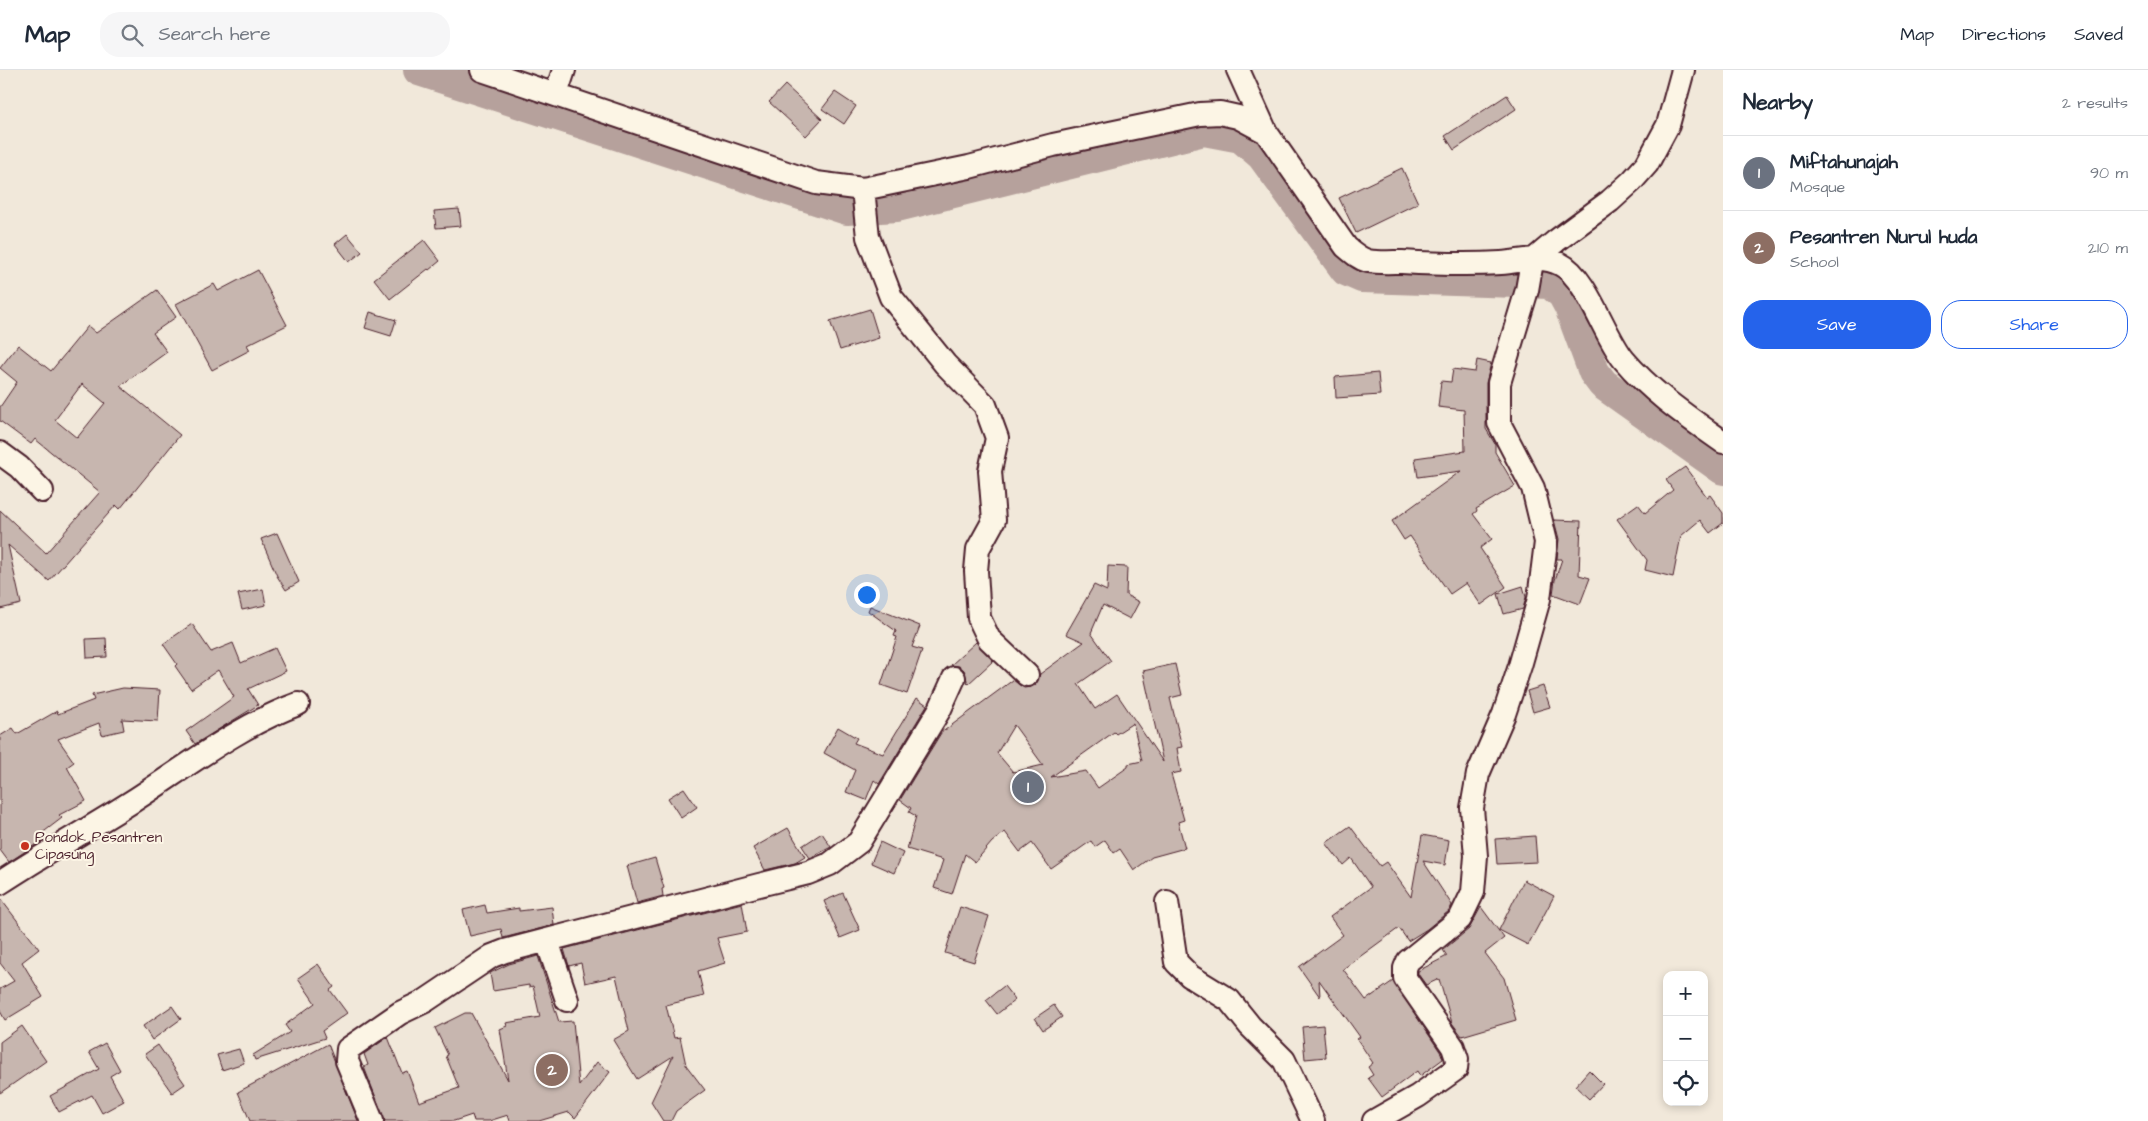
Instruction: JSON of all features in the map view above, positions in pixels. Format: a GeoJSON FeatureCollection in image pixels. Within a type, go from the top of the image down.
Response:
{"type":"FeatureCollection","features":[{"type":"Feature","properties":{"kind":"street"},"geometry":{"type":"LineString","coordinates":[[482,70],[816,183],[863,193],[1052,145],[1200,114],[1220,113],[1238,118],[1266,132]]}},
{"type":"Feature","properties":{"kind":"street"},"geometry":{"type":"LineString","coordinates":[[556,94],[564,70]]}},
{"type":"Feature","properties":{"kind":"street"},"geometry":{"type":"LineString","coordinates":[[1238,70],[1266,132],[1346,247],[1356,255],[1368,261],[1443,264],[1534,262],[1561,264],[1573,275],[1624,359],[1654,391],[1723,442]]}},
{"type":"Feature","properties":{"kind":"street"},"geometry":{"type":"LineString","coordinates":[[1374,1121],[1418,1096],[1456,1069],[1457,1059],[1453,1047],[1405,978],[1405,968],[1408,961],[1460,919],[1474,892],[1476,856],[1472,808],[1478,774],[1504,714],[1539,598],[1546,542],[1533,488],[1499,423],[1499,383],[1534,262],[1610,201],[1632,181],[1646,164],[1668,125],[1683,70]]}},
{"type":"Feature","properties":{"kind":"street"},"geometry":{"type":"LineString","coordinates":[[863,193],[868,236],[891,297],[945,364],[985,405],[997,438],[990,471],[994,520],[978,549],[976,572],[979,618],[989,639],[1027,675]]}},
{"type":"Feature","properties":{"kind":"street"},"geometry":{"type":"LineString","coordinates":[[0,453],[19,467],[42,491]]}},
{"type":"Feature","properties":{"kind":"street"},"geometry":{"type":"LineString","coordinates":[[372,1121],[347,1060],[348,1049],[400,1013],[424,1001],[492,956],[759,885],[808,874],[830,864],[859,842],[940,708],[954,678]]}},
{"type":"Feature","properties":{"kind":"street"},"geometry":{"type":"LineString","coordinates":[[0,883],[132,802],[236,734],[281,710],[298,704]]}},
{"type":"Feature","properties":{"kind":"street"},"geometry":{"type":"LineString","coordinates":[[1167,902],[1176,962],[1190,976],[1229,1000],[1250,1026],[1284,1060],[1313,1121]]}},
{"type":"Feature","properties":{"kind":"street"},"geometry":{"type":"LineString","coordinates":[[547,941],[567,1000]]}},
{"type":"Feature","properties":{"kind":"building"},"geometry":{"type":"Polygon","coordinates":[[[785,85],[822,119],[806,136],[769,102],[785,85]]]}},
{"type":"Feature","properties":{"kind":"building"},"geometry":{"type":"Polygon","coordinates":[[[835,92],[856,106],[844,124],[822,109],[835,92]]]}},
{"type":"Feature","properties":{"kind":"building"},"geometry":{"type":"Polygon","coordinates":[[[1507,95],[1516,109],[1454,150],[1445,136],[1507,95]]]}},
{"type":"Feature","properties":{"kind":"building"},"geometry":{"type":"Polygon","coordinates":[[[1402,168],[1418,203],[1356,233],[1339,198],[1402,168]]]}},
{"type":"Feature","properties":{"kind":"building"},"geometry":{"type":"Polygon","coordinates":[[[459,209],[461,226],[436,228],[434,211],[459,209]]]}},
{"type":"Feature","properties":{"kind":"building"},"geometry":{"type":"Polygon","coordinates":[[[347,234],[362,252],[349,262],[335,244],[347,234]]]}},
{"type":"Feature","properties":{"kind":"building"},"geometry":{"type":"Polygon","coordinates":[[[424,240],[440,261],[390,299],[374,279],[424,240]]]}},
{"type":"Feature","properties":{"kind":"building"},"geometry":{"type":"Polygon","coordinates":[[[258,270],[287,325],[247,345],[250,350],[212,370],[176,304],[214,284],[218,291],[258,270]]]}},
{"type":"Feature","properties":{"kind":"building"},"geometry":{"type":"Polygon","coordinates":[[[157,290],[176,317],[153,333],[167,352],[120,386],[180,435],[120,509],[116,505],[49,581],[8,545],[21,604],[0,609],[0,510],[46,553],[100,492],[35,439],[31,444],[0,421],[0,407],[17,382],[0,368],[18,345],[51,371],[88,326],[96,333],[157,290]],[[82,384],[55,420],[77,438],[105,403],[82,384]]]}},
{"type":"Feature","properties":{"kind":"building"},"geometry":{"type":"Polygon","coordinates":[[[870,309],[879,338],[840,350],[830,321],[870,309]]]}},
{"type":"Feature","properties":{"kind":"building"},"geometry":{"type":"Polygon","coordinates":[[[370,312],[396,320],[391,336],[365,328],[370,312]]]}},
{"type":"Feature","properties":{"kind":"building"},"geometry":{"type":"Polygon","coordinates":[[[1477,360],[1491,363],[1486,383],[1486,429],[1495,444],[1495,452],[1515,486],[1476,509],[1477,511],[1473,514],[1492,539],[1480,548],[1506,587],[1481,605],[1466,583],[1450,594],[1410,536],[1404,540],[1392,521],[1461,471],[1418,477],[1415,458],[1465,451],[1464,410],[1438,407],[1441,381],[1451,382],[1453,369],[1475,372],[1477,360]]]}},
{"type":"Feature","properties":{"kind":"building"},"geometry":{"type":"Polygon","coordinates":[[[1378,373],[1380,395],[1336,398],[1335,377],[1378,373]]]}},
{"type":"Feature","properties":{"kind":"building"},"geometry":{"type":"Polygon","coordinates":[[[1685,467],[1707,497],[1710,495],[1723,513],[1723,523],[1710,533],[1700,520],[1681,536],[1673,577],[1645,570],[1647,560],[1617,519],[1638,504],[1645,513],[1673,490],[1666,480],[1685,467]]]}},
{"type":"Feature","properties":{"kind":"building"},"geometry":{"type":"Polygon","coordinates":[[[1554,520],[1581,521],[1579,575],[1590,578],[1580,604],[1553,594],[1555,580],[1562,559],[1557,559],[1559,539],[1554,520]]]}},
{"type":"Feature","properties":{"kind":"building"},"geometry":{"type":"Polygon","coordinates":[[[277,533],[299,582],[286,590],[277,576],[261,539],[277,533]]]}},
{"type":"Feature","properties":{"kind":"building"},"geometry":{"type":"Polygon","coordinates":[[[1108,566],[1127,567],[1126,595],[1139,602],[1130,619],[1103,605],[1091,633],[1111,661],[1078,684],[1095,709],[1117,694],[1163,762],[1143,671],[1175,664],[1182,695],[1170,698],[1182,747],[1177,748],[1181,772],[1171,774],[1184,820],[1178,822],[1185,848],[1152,857],[1134,870],[1120,849],[1114,853],[1105,840],[1095,847],[1091,841],[1051,869],[1032,843],[1020,852],[1005,832],[992,842],[975,862],[965,854],[952,894],[934,888],[943,860],[907,849],[916,816],[909,812],[911,808],[900,800],[941,733],[1013,680],[1024,688],[1036,684],[1040,674],[1084,642],[1066,634],[1094,585],[1107,591],[1108,566]],[[1133,723],[1116,734],[1114,732],[1051,777],[1086,771],[1098,788],[1128,767],[1128,764],[1142,761],[1133,723]],[[1014,725],[997,753],[1013,772],[1043,765],[1014,725]]]}},
{"type":"Feature","properties":{"kind":"building"},"geometry":{"type":"Polygon","coordinates":[[[1523,586],[1526,597],[1523,609],[1504,614],[1498,594],[1523,586]]]}},
{"type":"Feature","properties":{"kind":"building"},"geometry":{"type":"Polygon","coordinates":[[[263,589],[266,605],[242,610],[238,594],[263,589]]]}},
{"type":"Feature","properties":{"kind":"building"},"geometry":{"type":"Polygon","coordinates":[[[870,606],[920,626],[912,647],[922,650],[907,694],[881,685],[897,637],[894,636],[896,631],[868,611],[870,606]]]}},
{"type":"Feature","properties":{"kind":"building"},"geometry":{"type":"Polygon","coordinates":[[[192,624],[211,652],[233,643],[241,663],[275,648],[286,671],[248,689],[258,705],[195,744],[186,731],[234,697],[218,670],[191,689],[175,666],[177,664],[163,644],[192,624]]]}},
{"type":"Feature","properties":{"kind":"building"},"geometry":{"type":"Polygon","coordinates":[[[106,638],[107,657],[87,658],[86,639],[106,638]]]}},
{"type":"Feature","properties":{"kind":"building"},"geometry":{"type":"Polygon","coordinates":[[[976,642],[993,661],[968,684],[964,670],[959,666],[951,665],[976,642]]]}},
{"type":"Feature","properties":{"kind":"building"},"geometry":{"type":"Polygon","coordinates":[[[1543,686],[1550,707],[1533,712],[1527,691],[1543,686]]]}},
{"type":"Feature","properties":{"kind":"building"},"geometry":{"type":"Polygon","coordinates":[[[123,688],[160,690],[158,721],[122,719],[124,730],[102,735],[99,723],[58,739],[74,762],[67,767],[86,801],[59,815],[62,818],[41,834],[44,839],[9,862],[0,850],[0,736],[13,728],[17,734],[57,711],[58,714],[94,700],[92,695],[123,688]]]}},
{"type":"Feature","properties":{"kind":"building"},"geometry":{"type":"Polygon","coordinates":[[[917,698],[927,705],[879,784],[874,780],[866,800],[846,792],[855,770],[824,753],[838,727],[857,738],[854,743],[883,754],[917,698]]]}},
{"type":"Feature","properties":{"kind":"building"},"geometry":{"type":"Polygon","coordinates":[[[684,788],[697,807],[681,818],[668,798],[684,788]]]}},
{"type":"Feature","properties":{"kind":"building"},"geometry":{"type":"Polygon","coordinates":[[[1350,826],[1380,866],[1386,862],[1411,897],[1422,835],[1449,840],[1445,865],[1423,861],[1452,905],[1449,911],[1427,929],[1408,941],[1399,928],[1343,969],[1366,1000],[1393,981],[1441,1053],[1443,1059],[1420,1076],[1417,1071],[1382,1097],[1368,1078],[1373,1075],[1368,1067],[1373,1063],[1357,1039],[1360,1037],[1319,980],[1320,997],[1299,967],[1343,935],[1330,917],[1371,887],[1351,858],[1343,865],[1326,843],[1350,826]]]}},
{"type":"Feature","properties":{"kind":"building"},"geometry":{"type":"Polygon","coordinates":[[[788,828],[805,857],[795,863],[765,870],[753,848],[788,828]]]}},
{"type":"Feature","properties":{"kind":"building"},"geometry":{"type":"Polygon","coordinates":[[[822,833],[831,847],[810,858],[802,846],[822,833]]]}},
{"type":"Feature","properties":{"kind":"building"},"geometry":{"type":"Polygon","coordinates":[[[1535,836],[1537,862],[1497,864],[1495,839],[1535,836]]]}},
{"type":"Feature","properties":{"kind":"building"},"geometry":{"type":"Polygon","coordinates":[[[880,842],[903,853],[894,873],[871,863],[880,842]]]}},
{"type":"Feature","properties":{"kind":"building"},"geometry":{"type":"Polygon","coordinates":[[[655,858],[664,888],[662,889],[663,896],[637,903],[627,866],[655,858]]]}},
{"type":"Feature","properties":{"kind":"building"},"geometry":{"type":"Polygon","coordinates":[[[1524,880],[1554,896],[1528,945],[1499,930],[1524,880]]]}},
{"type":"Feature","properties":{"kind":"building"},"geometry":{"type":"Polygon","coordinates":[[[843,893],[860,930],[840,938],[824,901],[843,893]]]}},
{"type":"Feature","properties":{"kind":"building"},"geometry":{"type":"Polygon","coordinates":[[[0,898],[39,949],[22,962],[43,997],[5,1020],[0,1011],[0,989],[14,981],[0,963],[0,898]]]}},
{"type":"Feature","properties":{"kind":"building"},"geometry":{"type":"Polygon","coordinates":[[[742,903],[747,932],[717,938],[725,963],[698,971],[704,996],[666,1005],[674,1038],[680,1037],[686,1065],[705,1090],[676,1111],[671,1121],[663,1121],[651,1102],[673,1056],[637,1079],[613,1040],[629,1031],[616,976],[585,983],[581,963],[569,966],[564,949],[742,903]]]}},
{"type":"Feature","properties":{"kind":"building"},"geometry":{"type":"Polygon","coordinates":[[[485,905],[487,913],[519,908],[519,911],[552,907],[554,925],[503,938],[501,929],[470,936],[463,910],[485,905]]]}},
{"type":"Feature","properties":{"kind":"building"},"geometry":{"type":"Polygon","coordinates":[[[960,907],[989,916],[974,962],[945,953],[960,907]]]}},
{"type":"Feature","properties":{"kind":"building"},"geometry":{"type":"Polygon","coordinates":[[[1481,907],[1504,938],[1485,953],[1504,978],[1516,1020],[1462,1036],[1452,1023],[1439,979],[1426,985],[1418,971],[1447,956],[1443,950],[1469,929],[1481,907]]]}},
{"type":"Feature","properties":{"kind":"building"},"geometry":{"type":"Polygon","coordinates":[[[538,956],[559,1022],[573,1021],[579,1086],[597,1062],[610,1072],[575,1118],[569,1112],[539,1121],[510,1121],[508,1115],[489,1121],[474,1121],[472,1115],[454,1121],[385,1121],[364,1067],[368,1065],[364,1054],[388,1037],[402,1073],[407,1071],[419,1102],[459,1088],[446,1056],[448,1055],[435,1028],[465,1013],[471,1013],[508,1080],[500,1029],[507,1026],[506,1023],[540,1017],[533,986],[493,991],[490,973],[509,964],[538,956]]]}},
{"type":"Feature","properties":{"kind":"building"},"geometry":{"type":"Polygon","coordinates":[[[318,964],[334,987],[330,990],[347,1013],[322,1031],[325,1038],[255,1060],[253,1055],[290,1032],[285,1025],[315,1003],[298,978],[318,964]]]}},
{"type":"Feature","properties":{"kind":"building"},"geometry":{"type":"Polygon","coordinates":[[[1004,986],[1015,1000],[997,1014],[986,1000],[1004,986]]]}},
{"type":"Feature","properties":{"kind":"building"},"geometry":{"type":"Polygon","coordinates":[[[1054,1005],[1062,1017],[1043,1030],[1035,1018],[1054,1005]]]}},
{"type":"Feature","properties":{"kind":"building"},"geometry":{"type":"Polygon","coordinates":[[[172,1006],[181,1019],[152,1040],[143,1026],[172,1006]]]}},
{"type":"Feature","properties":{"kind":"building"},"geometry":{"type":"Polygon","coordinates":[[[1323,1025],[1326,1057],[1305,1059],[1302,1027],[1323,1025]]]}},
{"type":"Feature","properties":{"kind":"building"},"geometry":{"type":"Polygon","coordinates":[[[22,1026],[46,1061],[0,1093],[0,1042],[22,1026]]]}},
{"type":"Feature","properties":{"kind":"building"},"geometry":{"type":"Polygon","coordinates":[[[105,1043],[120,1070],[110,1076],[124,1101],[102,1113],[92,1095],[59,1112],[50,1096],[99,1069],[89,1052],[105,1043]]]}},
{"type":"Feature","properties":{"kind":"building"},"geometry":{"type":"Polygon","coordinates":[[[328,1044],[358,1121],[250,1121],[238,1092],[328,1044]]]}},
{"type":"Feature","properties":{"kind":"building"},"geometry":{"type":"Polygon","coordinates":[[[158,1045],[185,1084],[172,1093],[145,1054],[158,1045]]]}},
{"type":"Feature","properties":{"kind":"building"},"geometry":{"type":"Polygon","coordinates":[[[239,1049],[244,1063],[222,1070],[217,1055],[239,1049]]]}},
{"type":"Feature","properties":{"kind":"building"},"geometry":{"type":"Polygon","coordinates":[[[1589,1070],[1603,1084],[1589,1099],[1575,1086],[1589,1070]]]}},
{"type":"Feature","properties":{"kind":"waterway"},"geometry":{"type":"LineString","coordinates":[[419,70],[847,209],[897,206],[1204,130],[1241,137],[1262,155],[1346,270],[1362,277],[1550,283],[1563,294],[1570,307],[1594,372],[1603,384],[1723,469]]}},
{"type":"Feature","properties":{"kind":"place","name":"Miftahunajah"},"geometry":{"type":"Point","coordinates":[1028,787]}},
{"type":"Feature","properties":{"kind":"place","name":"Pondok Pesantren Cipasung"},"geometry":{"type":"Point","coordinates":[25,846]}},
{"type":"Feature","properties":{"kind":"place","name":"Pesantren Nurul huda"},"geometry":{"type":"Point","coordinates":[552,1070]}}]}
